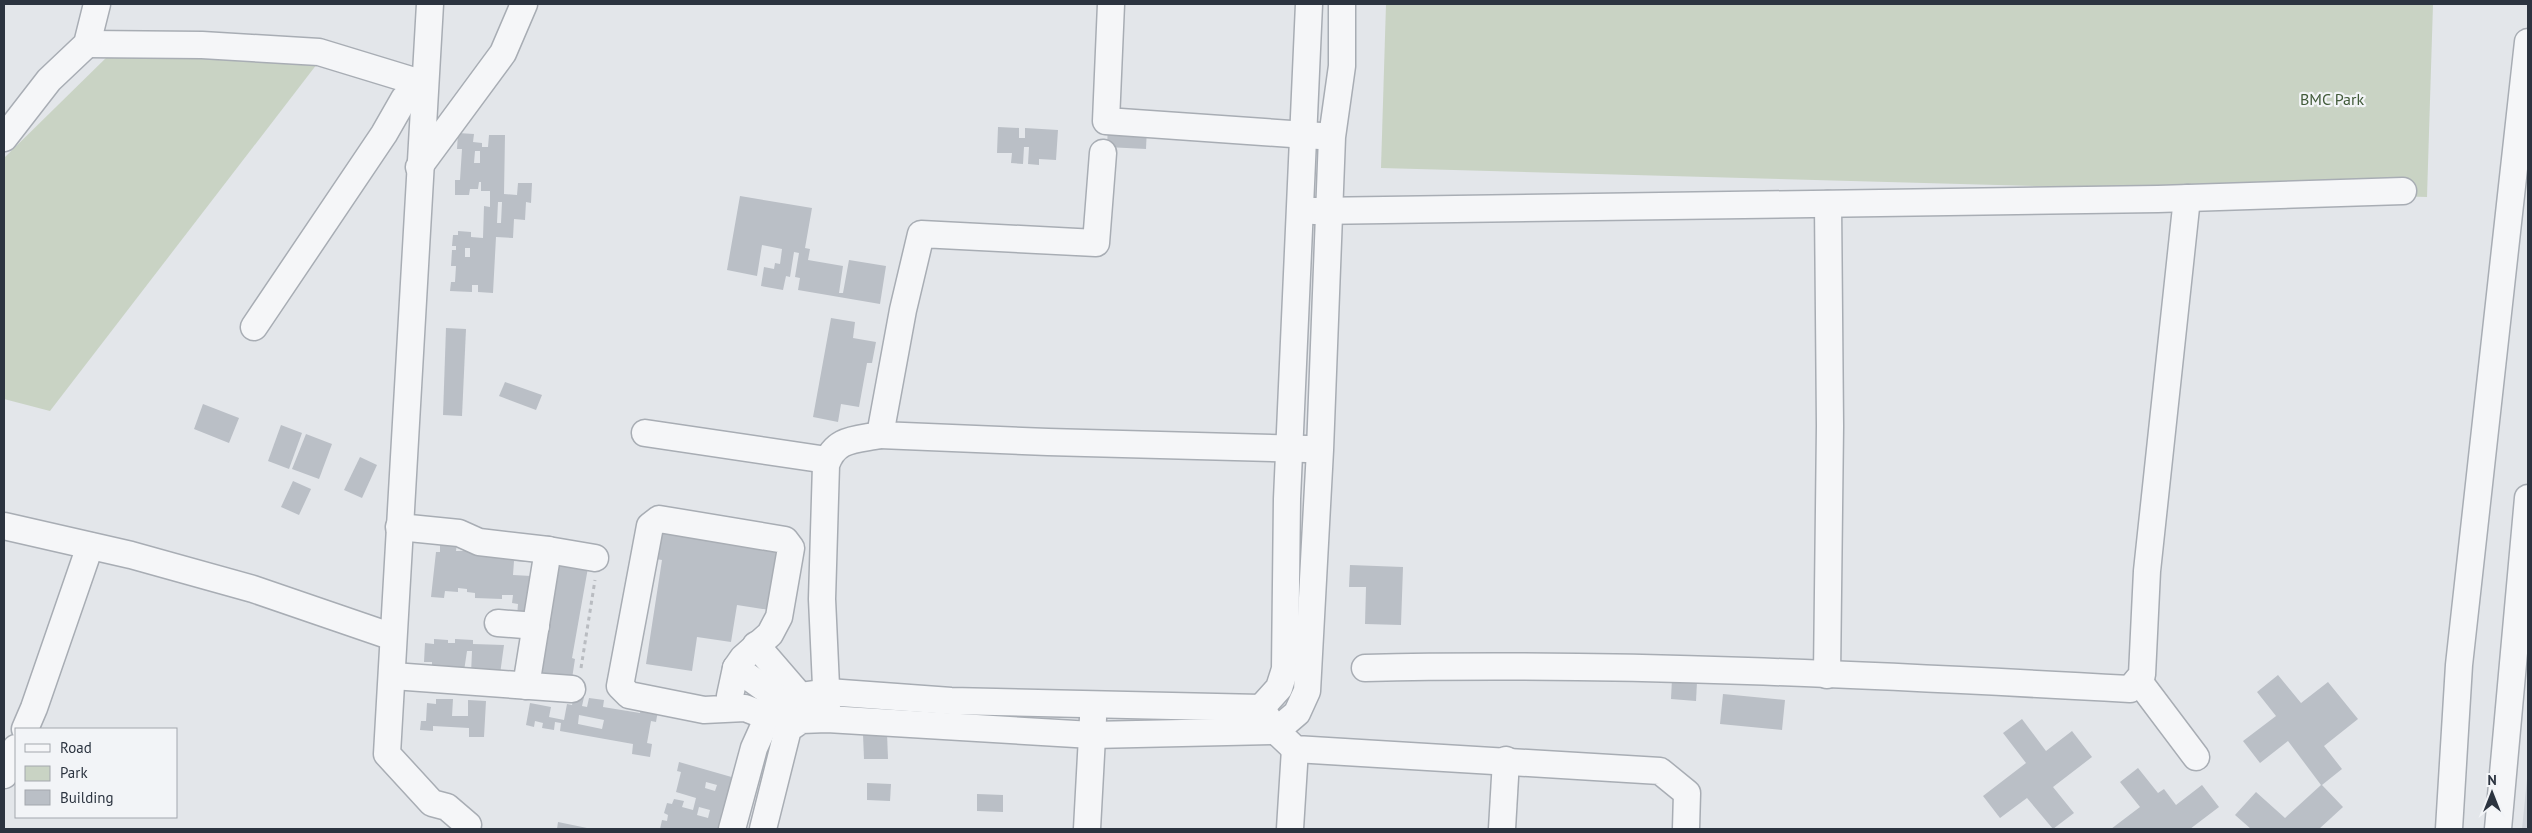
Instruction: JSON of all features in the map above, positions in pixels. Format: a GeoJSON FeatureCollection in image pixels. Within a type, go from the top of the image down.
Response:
{"type":"FeatureCollection","features":[{"type":"Feature","properties":{"kind":"street"},"geometry":{"type":"LineString","coordinates":[[4,138],[49,80],[87,44],[97,4]]}},
{"type":"Feature","properties":{"kind":"street"},"geometry":{"type":"LineString","coordinates":[[430,4],[419,167],[393,637],[393,676],[387,754],[432,803],[447,807],[468,825]]}},
{"type":"Feature","properties":{"kind":"street"},"geometry":{"type":"LineString","coordinates":[[419,167],[503,53],[524,4]]}},
{"type":"Feature","properties":{"kind":"street"},"geometry":{"type":"LineString","coordinates":[[1111,4],[1106,121],[1332,137]]}},
{"type":"Feature","properties":{"kind":"street"},"geometry":{"type":"LineString","coordinates":[[763,829],[788,729],[801,720],[827,719],[1092,734],[1276,731],[1297,713],[1307,691],[1287,499],[1309,4]]}},
{"type":"Feature","properties":{"kind":"street"},"geometry":{"type":"LineString","coordinates":[[730,696],[736,668],[742,658],[770,634],[779,618],[791,548],[785,540],[660,519],[650,526],[620,686],[629,695],[704,710],[784,705],[828,692],[951,701],[1093,706],[1261,708],[1279,688],[1298,619],[1318,500],[1332,137],[1342,66],[1342,4]]}},
{"type":"Feature","properties":{"kind":"street"},"geometry":{"type":"LineString","coordinates":[[2449,829],[2459,665],[2521,189],[2528,42]]}},
{"type":"Feature","properties":{"kind":"street"},"geometry":{"type":"LineString","coordinates":[[87,44],[202,45],[318,52],[424,84]]}},
{"type":"Feature","properties":{"kind":"street"},"geometry":{"type":"LineString","coordinates":[[254,326],[384,134],[404,99],[424,84]]}},
{"type":"Feature","properties":{"kind":"street"},"geometry":{"type":"LineString","coordinates":[[880,435],[903,310],[921,234],[1096,243],[1103,153]]}},
{"type":"Feature","properties":{"kind":"street"},"geometry":{"type":"LineString","coordinates":[[1299,210],[2187,198],[2402,191]]}},
{"type":"Feature","properties":{"kind":"street"},"geometry":{"type":"LineString","coordinates":[[1364,668],[1443,666],[1694,669],[2130,689],[2142,675],[2147,571],[2187,198]]}},
{"type":"Feature","properties":{"kind":"street"},"geometry":{"type":"LineString","coordinates":[[1827,675],[1830,426],[1828,204]]}},
{"type":"Feature","properties":{"kind":"street"},"geometry":{"type":"LineString","coordinates":[[645,433],[827,460]]}},
{"type":"Feature","properties":{"kind":"street"},"geometry":{"type":"LineString","coordinates":[[827,719],[828,692],[822,599],[827,460],[831,451],[842,443],[880,435],[1320,450]]}},
{"type":"Feature","properties":{"kind":"street"},"geometry":{"type":"LineString","coordinates":[[2498,829],[2528,498]]}},
{"type":"Feature","properties":{"kind":"street"},"geometry":{"type":"LineString","coordinates":[[1287,499],[1318,500]]}},
{"type":"Feature","properties":{"kind":"street"},"geometry":{"type":"LineString","coordinates":[[4,526],[90,546],[253,589],[393,637]]}},
{"type":"Feature","properties":{"kind":"street"},"geometry":{"type":"LineString","coordinates":[[399,527],[458,534],[479,542],[548,550],[595,558]]}},
{"type":"Feature","properties":{"kind":"street"},"geometry":{"type":"LineString","coordinates":[[25,728],[90,546]]}},
{"type":"Feature","properties":{"kind":"street"},"geometry":{"type":"LineString","coordinates":[[526,686],[548,550]]}},
{"type":"Feature","properties":{"kind":"street"},"geometry":{"type":"LineString","coordinates":[[498,623],[536,626]]}},
{"type":"Feature","properties":{"kind":"street"},"geometry":{"type":"LineString","coordinates":[[756,645],[784,705]]}},
{"type":"Feature","properties":{"kind":"street"},"geometry":{"type":"LineString","coordinates":[[736,668],[784,705]]}},
{"type":"Feature","properties":{"kind":"street"},"geometry":{"type":"LineString","coordinates":[[393,676],[572,689]]}},
{"type":"Feature","properties":{"kind":"street"},"geometry":{"type":"LineString","coordinates":[[2138,680],[2196,757]]}},
{"type":"Feature","properties":{"kind":"street"},"geometry":{"type":"LineString","coordinates":[[732,829],[754,748],[784,705]]}},
{"type":"Feature","properties":{"kind":"street"},"geometry":{"type":"LineString","coordinates":[[1087,829],[1093,706]]}},
{"type":"Feature","properties":{"kind":"street"},"geometry":{"type":"LineString","coordinates":[[1261,708],[1276,731],[1295,749],[1506,760],[1660,771],[1687,793],[1686,829]]}},
{"type":"Feature","properties":{"kind":"street"},"geometry":{"type":"LineString","coordinates":[[1290,829],[1295,749]]}},
{"type":"Feature","properties":{"kind":"street"},"geometry":{"type":"LineString","coordinates":[[4,775],[15,750]]}},
{"type":"Feature","properties":{"kind":"street"},"geometry":{"type":"LineString","coordinates":[[1502,829],[1506,760]]}},
{"type":"Feature","properties":{"kind":"path"},"geometry":{"type":"LineString","coordinates":[[572,689],[578,683],[598,562],[595,558]]}},
{"type":"Feature","properties":{"kind":"shaded area"},"geometry":{"type":"Polygon","coordinates":[[[2528,769],[2528,829],[2522,829],[2528,769]]]}},
{"type":"Feature","properties":{"kind":"green space","name":"BMC Park"},"geometry":{"type":"Polygon","coordinates":[[[1386,4],[2433,4],[2427,197],[1381,168],[1386,4]]]}},
{"type":"Feature","properties":{"kind":"green space"},"geometry":{"type":"Polygon","coordinates":[[[110,54],[317,64],[50,411],[4,399],[4,158],[110,54]]]}},
{"type":"Feature","properties":{"kind":"building"},"geometry":{"type":"Polygon","coordinates":[[[1108,125],[1147,127],[1146,149],[1107,147],[1108,125]]]}},
{"type":"Feature","properties":{"kind":"building"},"geometry":{"type":"Polygon","coordinates":[[[998,127],[1019,128],[1019,138],[1025,138],[1025,128],[1058,130],[1056,160],[1039,159],[1039,165],[1028,164],[1029,147],[1024,147],[1023,164],[1011,163],[1012,153],[997,153],[998,127]]]}},
{"type":"Feature","properties":{"kind":"building"},"geometry":{"type":"Polygon","coordinates":[[[458,133],[474,134],[473,142],[482,143],[482,147],[488,147],[489,135],[505,135],[504,194],[517,195],[518,183],[532,183],[531,203],[526,202],[525,220],[514,219],[513,238],[496,237],[493,293],[478,292],[478,285],[472,285],[472,292],[450,291],[451,282],[455,282],[456,266],[451,266],[452,250],[456,250],[456,246],[452,246],[453,235],[458,235],[458,231],[471,232],[471,237],[483,238],[484,206],[490,207],[490,191],[481,191],[481,182],[479,182],[478,189],[470,189],[469,195],[455,195],[455,180],[460,180],[462,149],[457,149],[458,133]],[[475,151],[474,163],[480,163],[480,151],[475,151]],[[498,202],[497,223],[501,223],[502,202],[498,202]],[[465,248],[465,257],[470,257],[470,248],[465,248]]]}},
{"type":"Feature","properties":{"kind":"building"},"geometry":{"type":"Polygon","coordinates":[[[740,196],[812,208],[805,248],[810,249],[808,260],[843,266],[839,293],[843,293],[849,260],[886,266],[880,304],[798,290],[800,278],[795,277],[799,253],[794,252],[790,277],[786,276],[783,290],[761,286],[764,267],[774,269],[775,263],[780,264],[782,249],[762,245],[757,276],[727,270],[740,196]]]}},
{"type":"Feature","properties":{"kind":"building"},"geometry":{"type":"Polygon","coordinates":[[[831,318],[855,322],[853,338],[876,342],[872,363],[867,363],[859,407],[841,404],[838,422],[813,417],[831,318]]]}},
{"type":"Feature","properties":{"kind":"building"},"geometry":{"type":"Polygon","coordinates":[[[446,328],[466,329],[462,416],[443,415],[446,328]]]}},
{"type":"Feature","properties":{"kind":"building"},"geometry":{"type":"Polygon","coordinates":[[[505,382],[542,395],[536,410],[499,396],[505,382]]]}},
{"type":"Feature","properties":{"kind":"building"},"geometry":{"type":"Polygon","coordinates":[[[203,404],[239,418],[229,443],[194,429],[203,404]]]}},
{"type":"Feature","properties":{"kind":"building"},"geometry":{"type":"Polygon","coordinates":[[[281,425],[302,433],[289,469],[268,461],[281,425]]]}},
{"type":"Feature","properties":{"kind":"building"},"geometry":{"type":"Polygon","coordinates":[[[306,434],[332,444],[319,479],[292,469],[306,434]]]}},
{"type":"Feature","properties":{"kind":"building"},"geometry":{"type":"Polygon","coordinates":[[[360,457],[377,465],[362,498],[344,490],[360,457]]]}},
{"type":"Feature","properties":{"kind":"building"},"geometry":{"type":"Polygon","coordinates":[[[293,481],[311,489],[299,515],[281,507],[293,481]]]}},
{"type":"Feature","properties":{"kind":"building"},"geometry":{"type":"Polygon","coordinates":[[[661,526],[787,545],[776,611],[737,605],[731,642],[697,637],[692,671],[646,664],[662,560],[656,559],[661,526]]]}},
{"type":"Feature","properties":{"kind":"building"},"geometry":{"type":"Polygon","coordinates":[[[440,537],[457,544],[456,551],[527,550],[526,562],[514,561],[513,575],[531,576],[528,617],[517,616],[518,604],[512,603],[513,595],[502,595],[502,599],[475,598],[475,593],[467,592],[467,589],[458,588],[458,592],[445,591],[444,598],[431,597],[436,552],[440,552],[440,537]]]}},
{"type":"Feature","properties":{"kind":"building"},"geometry":{"type":"Polygon","coordinates":[[[555,557],[589,562],[572,658],[575,659],[571,685],[535,679],[543,630],[549,631],[554,598],[548,597],[555,557]]]}},
{"type":"Feature","properties":{"kind":"building"},"geometry":{"type":"Polygon","coordinates":[[[1350,565],[1403,567],[1401,625],[1365,624],[1366,587],[1349,587],[1350,565]]]}},
{"type":"Feature","properties":{"kind":"building"},"geometry":{"type":"Polygon","coordinates":[[[434,639],[448,640],[448,643],[455,643],[455,639],[473,640],[473,644],[504,645],[500,674],[471,674],[472,651],[467,651],[464,671],[453,670],[453,666],[446,666],[445,672],[432,666],[432,662],[424,662],[425,643],[434,644],[434,639]]]}},
{"type":"Feature","properties":{"kind":"building"},"geometry":{"type":"Polygon","coordinates":[[[2278,675],[2301,703],[2328,682],[2358,719],[2324,746],[2342,769],[2322,785],[2343,807],[2319,829],[2251,829],[2235,815],[2256,792],[2285,818],[2321,785],[2288,741],[2260,763],[2243,741],[2276,716],[2257,692],[2278,675]]]}},
{"type":"Feature","properties":{"kind":"building"},"geometry":{"type":"Polygon","coordinates":[[[1672,679],[1697,682],[1696,701],[1671,699],[1672,679]]]}},
{"type":"Feature","properties":{"kind":"building"},"geometry":{"type":"Polygon","coordinates":[[[1723,694],[1785,700],[1782,730],[1720,724],[1723,694]]]}},
{"type":"Feature","properties":{"kind":"building"},"geometry":{"type":"Polygon","coordinates":[[[578,696],[584,697],[582,706],[587,707],[589,698],[604,700],[603,707],[640,713],[641,707],[658,710],[656,722],[651,721],[647,743],[652,744],[650,757],[632,754],[633,744],[560,731],[561,723],[555,722],[554,730],[542,728],[543,723],[535,721],[534,727],[526,725],[530,703],[551,707],[549,717],[564,720],[567,704],[572,705],[573,700],[578,696]],[[579,715],[578,724],[602,729],[604,720],[579,715]]]}},
{"type":"Feature","properties":{"kind":"building"},"geometry":{"type":"Polygon","coordinates":[[[436,699],[453,699],[452,716],[468,716],[468,700],[486,701],[484,737],[469,737],[469,728],[433,726],[433,731],[420,730],[421,721],[426,721],[427,703],[436,704],[436,699]]]}},
{"type":"Feature","properties":{"kind":"building"},"geometry":{"type":"Polygon","coordinates":[[[2022,719],[2046,751],[2072,731],[2092,757],[2053,787],[2074,813],[2053,829],[2027,798],[2000,818],[1983,796],[2026,763],[2003,733],[2022,719]]]}},
{"type":"Feature","properties":{"kind":"building"},"geometry":{"type":"Polygon","coordinates":[[[887,733],[888,759],[864,759],[863,734],[887,733]]]}},
{"type":"Feature","properties":{"kind":"building"},"geometry":{"type":"Polygon","coordinates":[[[679,762],[735,778],[726,811],[722,810],[720,829],[660,829],[662,820],[667,821],[668,815],[664,813],[667,803],[672,804],[674,799],[684,801],[682,807],[693,810],[696,798],[676,792],[681,772],[677,771],[679,762]],[[706,782],[705,788],[715,791],[717,785],[706,782]],[[699,807],[697,815],[708,818],[710,810],[699,807]]]}},
{"type":"Feature","properties":{"kind":"building"},"geometry":{"type":"Polygon","coordinates":[[[2138,768],[2158,793],[2164,789],[2176,805],[2202,785],[2219,807],[2190,829],[2111,829],[2140,807],[2120,782],[2138,768]]]}},
{"type":"Feature","properties":{"kind":"building"},"geometry":{"type":"Polygon","coordinates":[[[867,783],[891,784],[890,801],[867,800],[867,783]]]}},
{"type":"Feature","properties":{"kind":"building"},"geometry":{"type":"Polygon","coordinates":[[[977,794],[1003,795],[1003,812],[977,811],[977,794]]]}},
{"type":"Feature","properties":{"kind":"building"},"geometry":{"type":"Polygon","coordinates":[[[558,822],[587,828],[557,829],[558,822]]]}}]}
